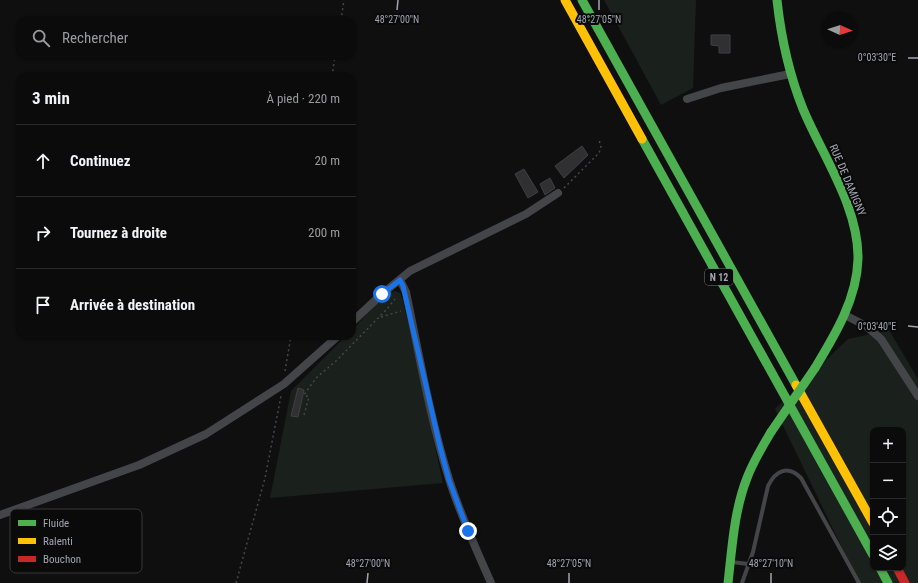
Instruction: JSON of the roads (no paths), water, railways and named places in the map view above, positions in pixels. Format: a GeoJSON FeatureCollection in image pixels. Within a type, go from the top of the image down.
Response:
{"type":"FeatureCollection","features":[{"type":"Feature","properties":{"kind":"main road","name":"N 12"},"geometry":{"type":"LineString","coordinates":[[565,0],[870,550]]}},
{"type":"Feature","properties":{"kind":"main road","name":"N 12"},"geometry":{"type":"LineString","coordinates":[[582,0],[870,518]]}},
{"type":"Feature","properties":{"kind":"main road","name":"RUE DE DAMIGNY"},"geometry":{"type":"LineString","coordinates":[[728,583],[735,519],[745,483],[757,455],[815,368],[845,315],[853,287],[858,258],[855,230],[845,201],[803,109],[790,74],[781,35],[777,0]]}},
{"type":"Feature","properties":{"kind":"main road"},"geometry":{"type":"LineString","coordinates":[[882,571],[888,583]]}},
{"type":"Feature","properties":{"kind":"main road"},"geometry":{"type":"LineString","coordinates":[[899,571],[905,583]]}},
{"type":"Feature","properties":{"kind":"street"},"geometry":{"type":"LineString","coordinates":[[687,99],[721,88],[790,74]]}},
{"type":"Feature","properties":{"kind":"street"},"geometry":{"type":"LineString","coordinates":[[356,318],[410,271],[526,214],[558,193]]}},
{"type":"Feature","properties":{"kind":"street"},"geometry":{"type":"LineString","coordinates":[[400,280],[406,292],[440,447],[449,480],[468,531],[491,583]]}},
{"type":"Feature","properties":{"kind":"street"},"geometry":{"type":"LineString","coordinates":[[845,315],[866,326],[881,339],[918,396]]}},
{"type":"Feature","properties":{"kind":"street"},"geometry":{"type":"LineString","coordinates":[[17,509],[139,465],[206,434],[284,384],[334,340]]}},
{"type":"Feature","properties":{"kind":"street"},"geometry":{"type":"LineString","coordinates":[[0,515],[10,511]]}},
{"type":"Feature","properties":{"kind":"lane"},"geometry":{"type":"LineString","coordinates":[[742,583],[753,552],[768,486],[772,478],[779,472],[788,471],[796,473],[801,478],[859,583]]}},
{"type":"Feature","properties":{"kind":"lane"},"geometry":{"type":"LineString","coordinates":[[730,562],[749,564]]}}]}
